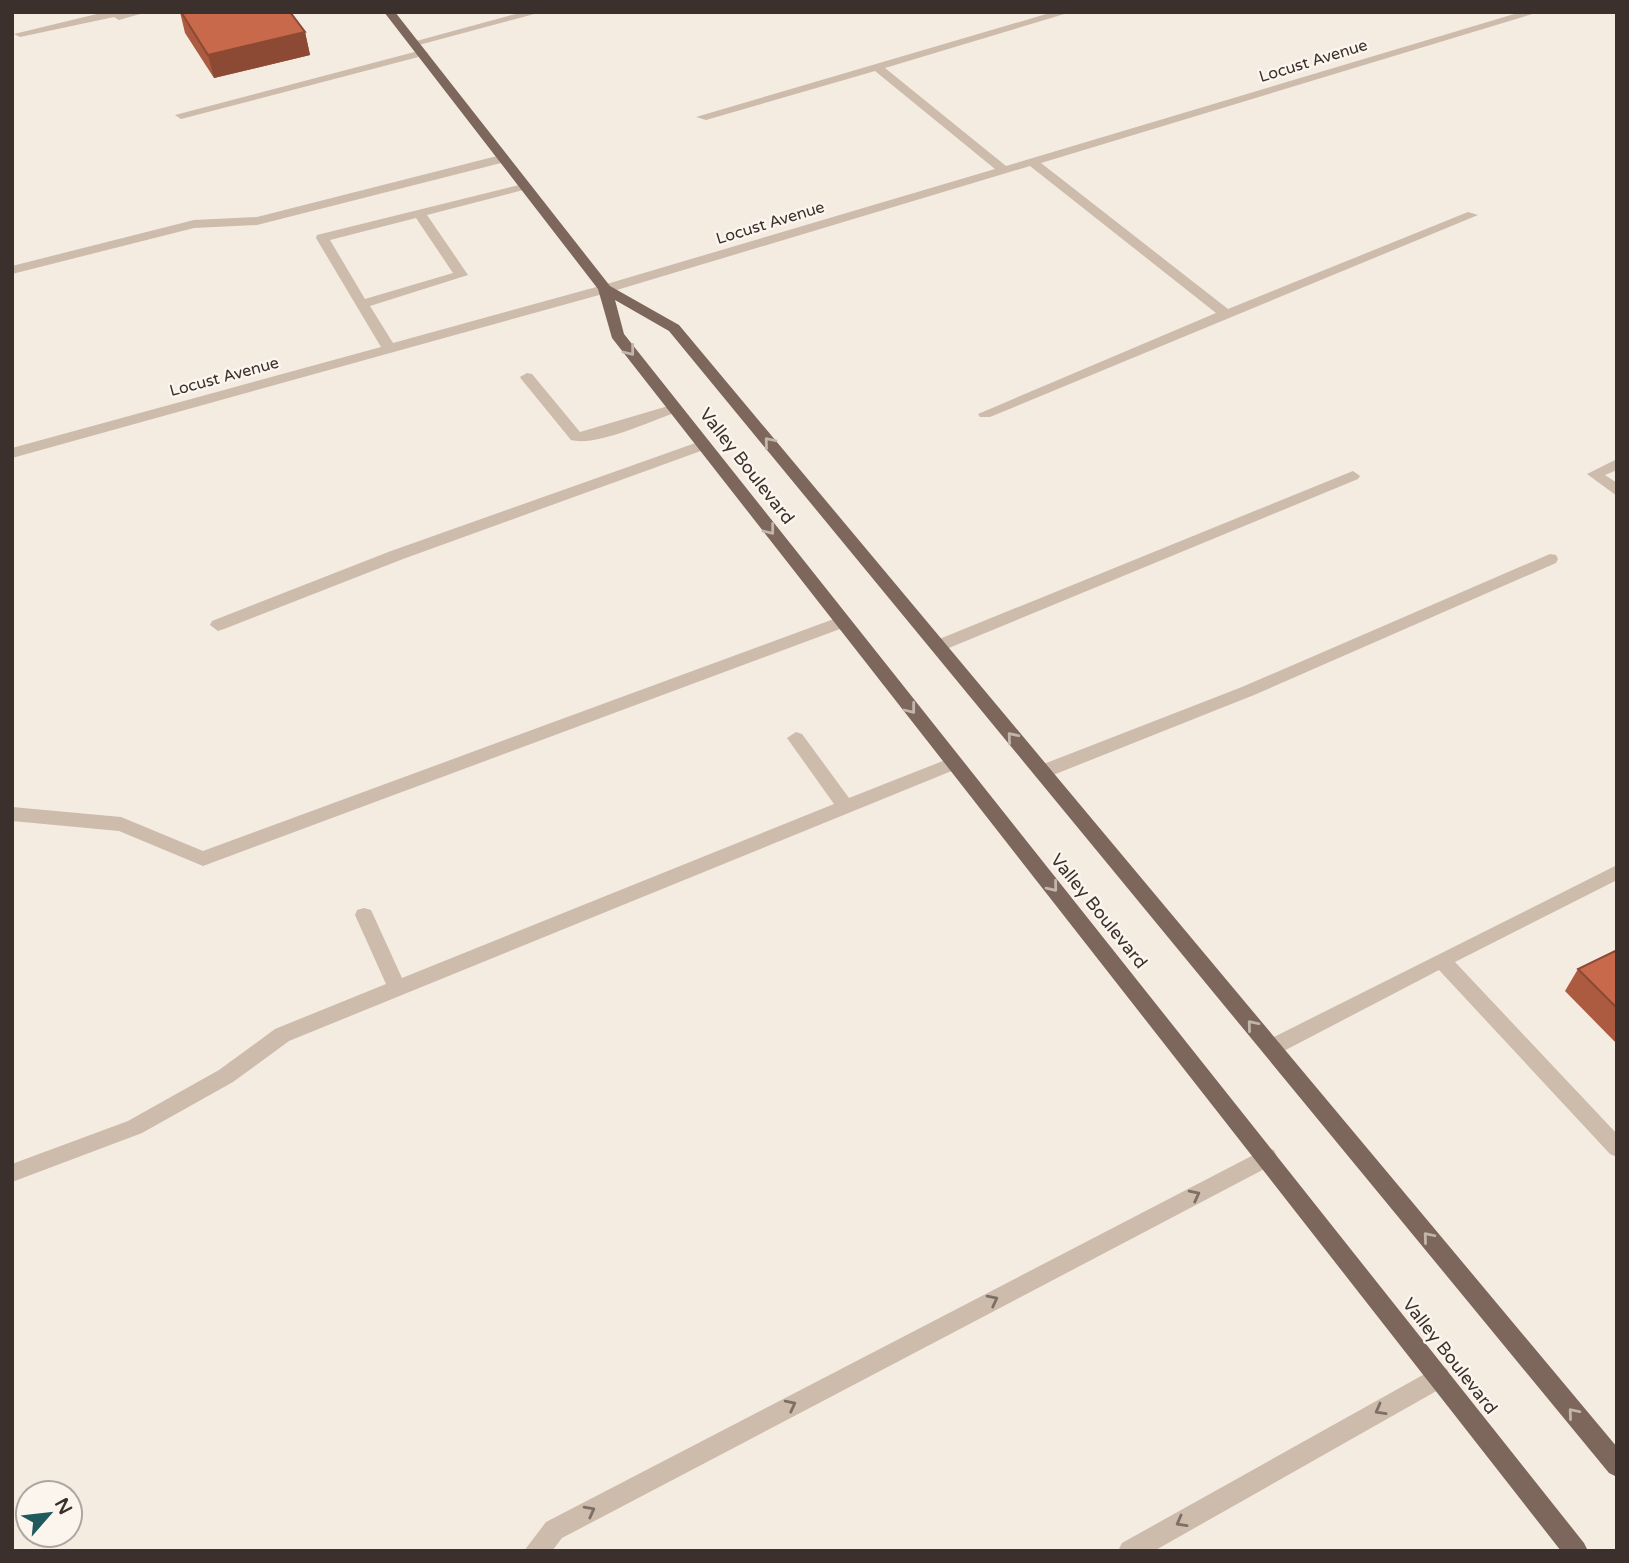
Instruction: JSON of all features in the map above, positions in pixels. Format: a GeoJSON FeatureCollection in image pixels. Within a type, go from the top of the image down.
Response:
{"type":"FeatureCollection","features":[{"type":"Feature","properties":{"kind":"main road","name":"Valley Boulevard"},"geometry":{"type":"LineString","coordinates":[[389,12],[605,289],[674,327],[1617,1465]]}},
{"type":"Feature","properties":{"kind":"main road","name":"Valley Boulevard"},"geometry":{"type":"LineString","coordinates":[[605,289],[617,335],[1576,1551]]}},
{"type":"Feature","properties":{"kind":"street"},"geometry":{"type":"LineString","coordinates":[[20,34],[117,13],[119,17],[142,12]]}},
{"type":"Feature","properties":{"kind":"street"},"geometry":{"type":"LineString","coordinates":[[181,115],[537,12]]}},
{"type":"Feature","properties":{"kind":"street"},"geometry":{"type":"LineString","coordinates":[[702,117],[1066,12]]}},
{"type":"Feature","properties":{"kind":"street","name":"Locust Avenue"},"geometry":{"type":"LineString","coordinates":[[12,453],[605,289],[1534,12]]}},
{"type":"Feature","properties":{"kind":"street"},"geometry":{"type":"LineString","coordinates":[[877,67],[1004,170]]}},
{"type":"Feature","properties":{"kind":"street"},"geometry":{"type":"LineString","coordinates":[[14,270],[194,224],[257,221],[501,159]]}},
{"type":"Feature","properties":{"kind":"street"},"geometry":{"type":"LineString","coordinates":[[1032,162],[1226,314]]}},
{"type":"Feature","properties":{"kind":"street"},"geometry":{"type":"LineString","coordinates":[[388,349],[322,238],[523,186]]}},
{"type":"Feature","properties":{"kind":"street"},"geometry":{"type":"LineString","coordinates":[[361,304],[461,275],[419,213]]}},
{"type":"Feature","properties":{"kind":"street"},"geometry":{"type":"LineString","coordinates":[[985,414],[1472,215]]}},
{"type":"Feature","properties":{"kind":"street"},"geometry":{"type":"LineString","coordinates":[[527,377],[576,437],[581,438],[675,408]]}},
{"type":"Feature","properties":{"kind":"street"},"geometry":{"type":"LineString","coordinates":[[218,625],[397,555],[704,445]]}},
{"type":"Feature","properties":{"kind":"street"},"geometry":{"type":"LineString","coordinates":[[1617,464],[1594,474],[1617,491]]}},
{"type":"Feature","properties":{"kind":"street"},"geometry":{"type":"LineString","coordinates":[[938,646],[1353,476]]}},
{"type":"Feature","properties":{"kind":"street"},"geometry":{"type":"LineString","coordinates":[[1042,772],[1248,691],[1550,559]]}},
{"type":"Feature","properties":{"kind":"street"},"geometry":{"type":"LineString","coordinates":[[12,814],[121,824],[203,859],[842,622]]}},
{"type":"Feature","properties":{"kind":"street"},"geometry":{"type":"LineString","coordinates":[[796,738],[846,807]]}},
{"type":"Feature","properties":{"kind":"street"},"geometry":{"type":"LineString","coordinates":[[12,1173],[135,1127],[226,1076],[282,1035],[953,763]]}},
{"type":"Feature","properties":{"kind":"street"},"geometry":{"type":"LineString","coordinates":[[1271,1048],[1617,872]]}},
{"type":"Feature","properties":{"kind":"street"},"geometry":{"type":"LineString","coordinates":[[364,915],[398,989]]}},
{"type":"Feature","properties":{"kind":"street"},"geometry":{"type":"LineString","coordinates":[[1441,960],[1617,1148]]}},
{"type":"Feature","properties":{"kind":"street"},"geometry":{"type":"LineString","coordinates":[[536,1551],[554,1530],[1267,1157]]}},
{"type":"Feature","properties":{"kind":"street"},"geometry":{"type":"LineString","coordinates":[[1130,1551],[1439,1377]]}},
{"type":"Feature","properties":{"kind":"building"},"geometry":{"type":"Polygon","coordinates":[[[181,12],[290,12],[305,32],[208,55],[181,12]]]}},
{"type":"Feature","properties":{"kind":"building"},"geometry":{"type":"Polygon","coordinates":[[[1617,950],[1617,1008],[1578,969],[1617,950]]]}}]}
